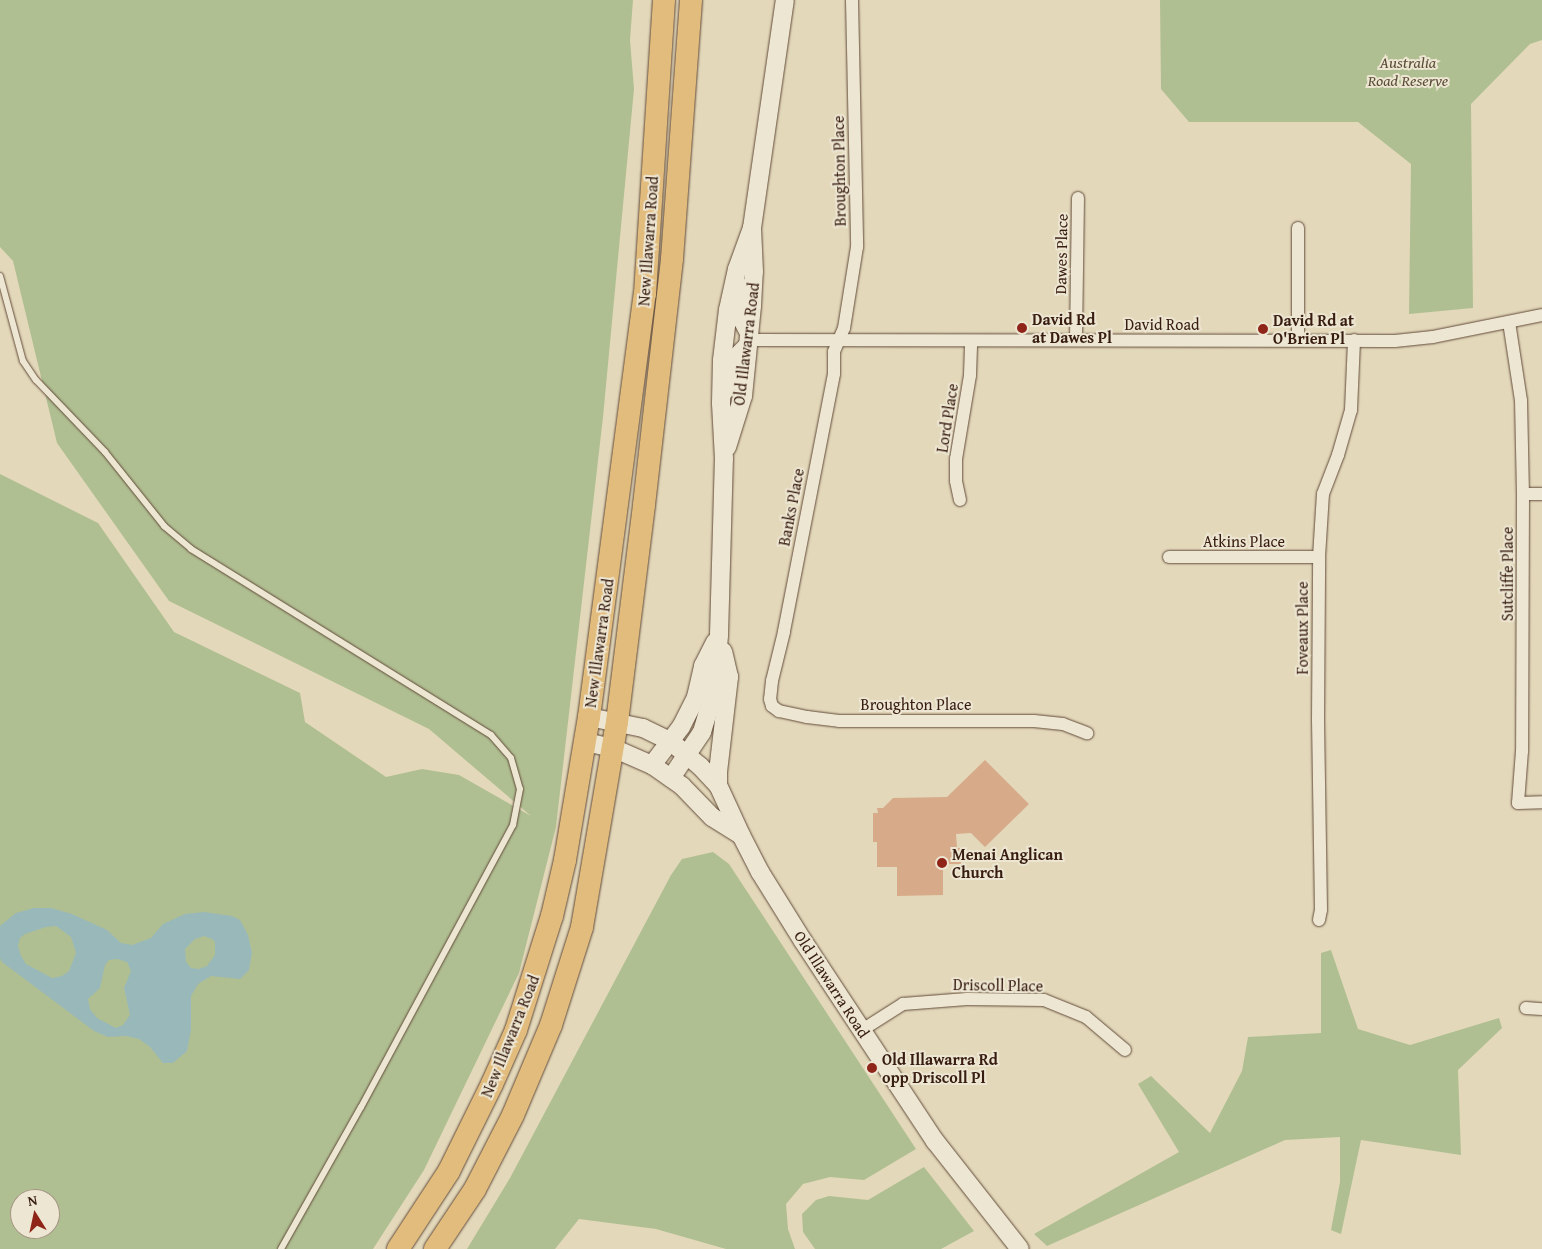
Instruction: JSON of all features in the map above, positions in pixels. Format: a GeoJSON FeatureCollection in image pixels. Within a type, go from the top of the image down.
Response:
{"type":"FeatureCollection","features":[{"type":"Feature","properties":{"kind":"highway","name":"New Illawarra Road"},"geometry":{"type":"LineString","coordinates":[[398,1249],[449,1171],[516,1030],[554,906],[565,860],[586,742],[645,294],[664,0]]}},
{"type":"Feature","properties":{"kind":"highway","name":"New Illawarra Road"},"geometry":{"type":"LineString","coordinates":[[435,1249],[475,1189],[509,1124],[551,1025],[582,927],[617,722],[672,259],[692,0]]}},
{"type":"Feature","properties":{"kind":"street","name":"Old Illawarra Road"},"geometry":{"type":"LineString","coordinates":[[724,459],[743,396],[754,272],[752,228],[784,0]]}},
{"type":"Feature","properties":{"kind":"street","name":"Broughton Place"},"geometry":{"type":"LineString","coordinates":[[839,339],[844,328],[857,247],[852,0]]}},
{"type":"Feature","properties":{"kind":"street","name":"Dawes Place"},"geometry":{"type":"LineString","coordinates":[[1076,340],[1078,198]]}},
{"type":"Feature","properties":{"kind":"street","name":"Old Illawarra Road"},"geometry":{"type":"LineString","coordinates":[[671,778],[702,732],[710,711],[715,688],[719,635],[724,459],[721,402],[722,360],[727,318],[737,269],[752,228]]}},
{"type":"Feature","properties":{"kind":"street"},"geometry":{"type":"LineString","coordinates":[[1298,228],[1298,340]]}},
{"type":"Feature","properties":{"kind":"street"},"geometry":{"type":"LineString","coordinates":[[721,402],[731,384],[735,354],[749,340],[740,322],[738,307],[741,287],[737,269]]}},
{"type":"Feature","properties":{"kind":"street","name":"David Road"},"geometry":{"type":"LineString","coordinates":[[749,340],[1396,341],[1433,337],[1542,316]]}},
{"type":"Feature","properties":{"kind":"street","name":"Sutcliffe Place"},"geometry":{"type":"LineString","coordinates":[[1509,322],[1520,400],[1523,494],[1522,751],[1518,803],[1542,802]]}},
{"type":"Feature","properties":{"kind":"street","name":"Banks Place"},"geometry":{"type":"LineString","coordinates":[[772,681],[784,632],[834,374],[834,352],[839,339]]}},
{"type":"Feature","properties":{"kind":"street","name":"Foveaux Place"},"geometry":{"type":"LineString","coordinates":[[1319,920],[1321,910],[1318,557],[1323,494],[1338,455],[1351,410],[1354,340]]}},
{"type":"Feature","properties":{"kind":"street","name":"Lord Place"},"geometry":{"type":"LineString","coordinates":[[960,500],[956,481],[956,459],[970,375],[971,341]]}},
{"type":"Feature","properties":{"kind":"street"},"geometry":{"type":"LineString","coordinates":[[1523,494],[1542,494]]}},
{"type":"Feature","properties":{"kind":"street","name":"Atkins Place"},"geometry":{"type":"LineString","coordinates":[[1169,557],[1318,557]]}},
{"type":"Feature","properties":{"kind":"street","name":"Old Illawarra Road"},"geometry":{"type":"LineString","coordinates":[[652,765],[681,727],[696,697],[703,666],[719,635]]}},
{"type":"Feature","properties":{"kind":"street","name":"Old Illawarra Road"},"geometry":{"type":"LineString","coordinates":[[718,785],[729,677],[719,635]]}},
{"type":"Feature","properties":{"kind":"street","name":"Broughton Place"},"geometry":{"type":"LineString","coordinates":[[772,681],[770,699],[772,706],[780,711],[807,717],[839,721],[1034,721],[1063,724],[1087,733]]}},
{"type":"Feature","properties":{"kind":"street","name":"Old Illawarra Road"},"geometry":{"type":"LineString","coordinates":[[589,717],[642,728],[670,741],[718,785],[760,872],[862,1030],[935,1141],[1020,1249]]}},
{"type":"Feature","properties":{"kind":"street"},"geometry":{"type":"LineString","coordinates":[[586,742],[613,748],[652,765],[671,778],[712,817],[741,835]]}},
{"type":"Feature","properties":{"kind":"street","name":"Driscoll Place"},"geometry":{"type":"LineString","coordinates":[[862,1030],[903,1004],[967,999],[1044,1000],[1086,1017],[1125,1050]]}},
{"type":"Feature","properties":{"kind":"street"},"geometry":{"type":"LineString","coordinates":[[1526,1008],[1542,1009]]}},
{"type":"Feature","properties":{"kind":"lane"},"geometry":{"type":"LineString","coordinates":[[0,276],[23,361],[70,417],[105,452],[164,526],[191,550],[492,735],[511,758],[520,789],[513,825],[361,1106],[281,1249]]}},
{"type":"Feature","properties":{"kind":"green space"},"geometry":{"type":"Polygon","coordinates":[[[0,0],[633,0],[630,40],[634,89],[603,417],[556,827],[519,973],[424,1170],[373,1249],[0,1249],[0,474],[98,523],[174,632],[300,693],[305,722],[386,777],[422,769],[459,775],[531,816],[429,729],[169,601],[57,443],[13,261],[0,247],[0,0]]]}},
{"type":"Feature","properties":{"kind":"green space","name":"Australia Road Reserve"},"geometry":{"type":"Polygon","coordinates":[[[1160,0],[1542,0],[1542,40],[1530,44],[1471,104],[1473,308],[1409,314],[1411,164],[1358,122],[1189,122],[1161,89],[1160,0]]]}},
{"type":"Feature","properties":{"kind":"green space"},"geometry":{"type":"Polygon","coordinates":[[[713,852],[729,864],[916,1149],[864,1180],[830,1177],[803,1184],[786,1204],[788,1229],[795,1249],[726,1249],[656,1229],[579,1219],[555,1249],[467,1249],[510,1178],[671,875],[682,859],[713,852]]]}},
{"type":"Feature","properties":{"kind":"green space"},"geometry":{"type":"Polygon","coordinates":[[[1331,950],[1358,1029],[1410,1045],[1499,1018],[1502,1028],[1458,1070],[1461,1155],[1361,1140],[1341,1234],[1331,1230],[1340,1182],[1340,1137],[1285,1140],[1047,1246],[1034,1234],[1179,1152],[1138,1084],[1151,1076],[1210,1133],[1242,1071],[1248,1037],[1321,1033],[1321,953],[1331,950]]]}},
{"type":"Feature","properties":{"kind":"green space"},"geometry":{"type":"Polygon","coordinates":[[[924,1167],[974,1231],[941,1249],[815,1249],[803,1232],[802,1214],[816,1200],[829,1196],[868,1200],[924,1167]]]}},
{"type":"Feature","properties":{"kind":"water"},"geometry":{"type":"Polygon","coordinates":[[[34,908],[51,908],[72,914],[107,930],[121,943],[132,945],[151,938],[163,924],[185,914],[204,912],[232,916],[240,920],[248,935],[252,953],[249,970],[240,979],[211,976],[198,984],[191,996],[191,1030],[187,1051],[173,1063],[163,1063],[150,1047],[139,1039],[126,1036],[108,1037],[94,1031],[2,962],[0,958],[0,926],[16,913],[34,908]],[[56,926],[46,927],[25,934],[20,938],[18,946],[26,964],[52,978],[62,976],[69,971],[76,953],[71,937],[56,926]],[[204,936],[195,939],[185,949],[186,962],[191,968],[199,969],[207,966],[215,955],[215,942],[204,936]],[[117,959],[109,960],[105,965],[100,988],[88,999],[90,1009],[97,1018],[116,1028],[123,1025],[130,1015],[124,988],[131,971],[127,962],[117,959]]]}},
{"type":"Feature","properties":{"kind":"building"},"geometry":{"type":"Polygon","coordinates":[[[985,760],[1029,804],[985,847],[971,833],[956,834],[957,848],[961,848],[961,864],[943,864],[943,895],[897,896],[897,867],[877,867],[877,842],[873,842],[873,813],[878,813],[877,808],[883,808],[893,798],[947,797],[985,760]]]}},
{"type":"Feature","properties":{"kind":"place","name":"David Rd at Dawes Pl"},"geometry":{"type":"Point","coordinates":[1022,328]}},
{"type":"Feature","properties":{"kind":"place","name":"David Rd at O'Brien Pl"},"geometry":{"type":"Point","coordinates":[1263,329]}},
{"type":"Feature","properties":{"kind":"place","name":"Menai Anglican Church"},"geometry":{"type":"Point","coordinates":[942,863]}},
{"type":"Feature","properties":{"kind":"place","name":"Old Illawarra Rd opp Driscoll Pl"},"geometry":{"type":"Point","coordinates":[872,1068]}}]}
